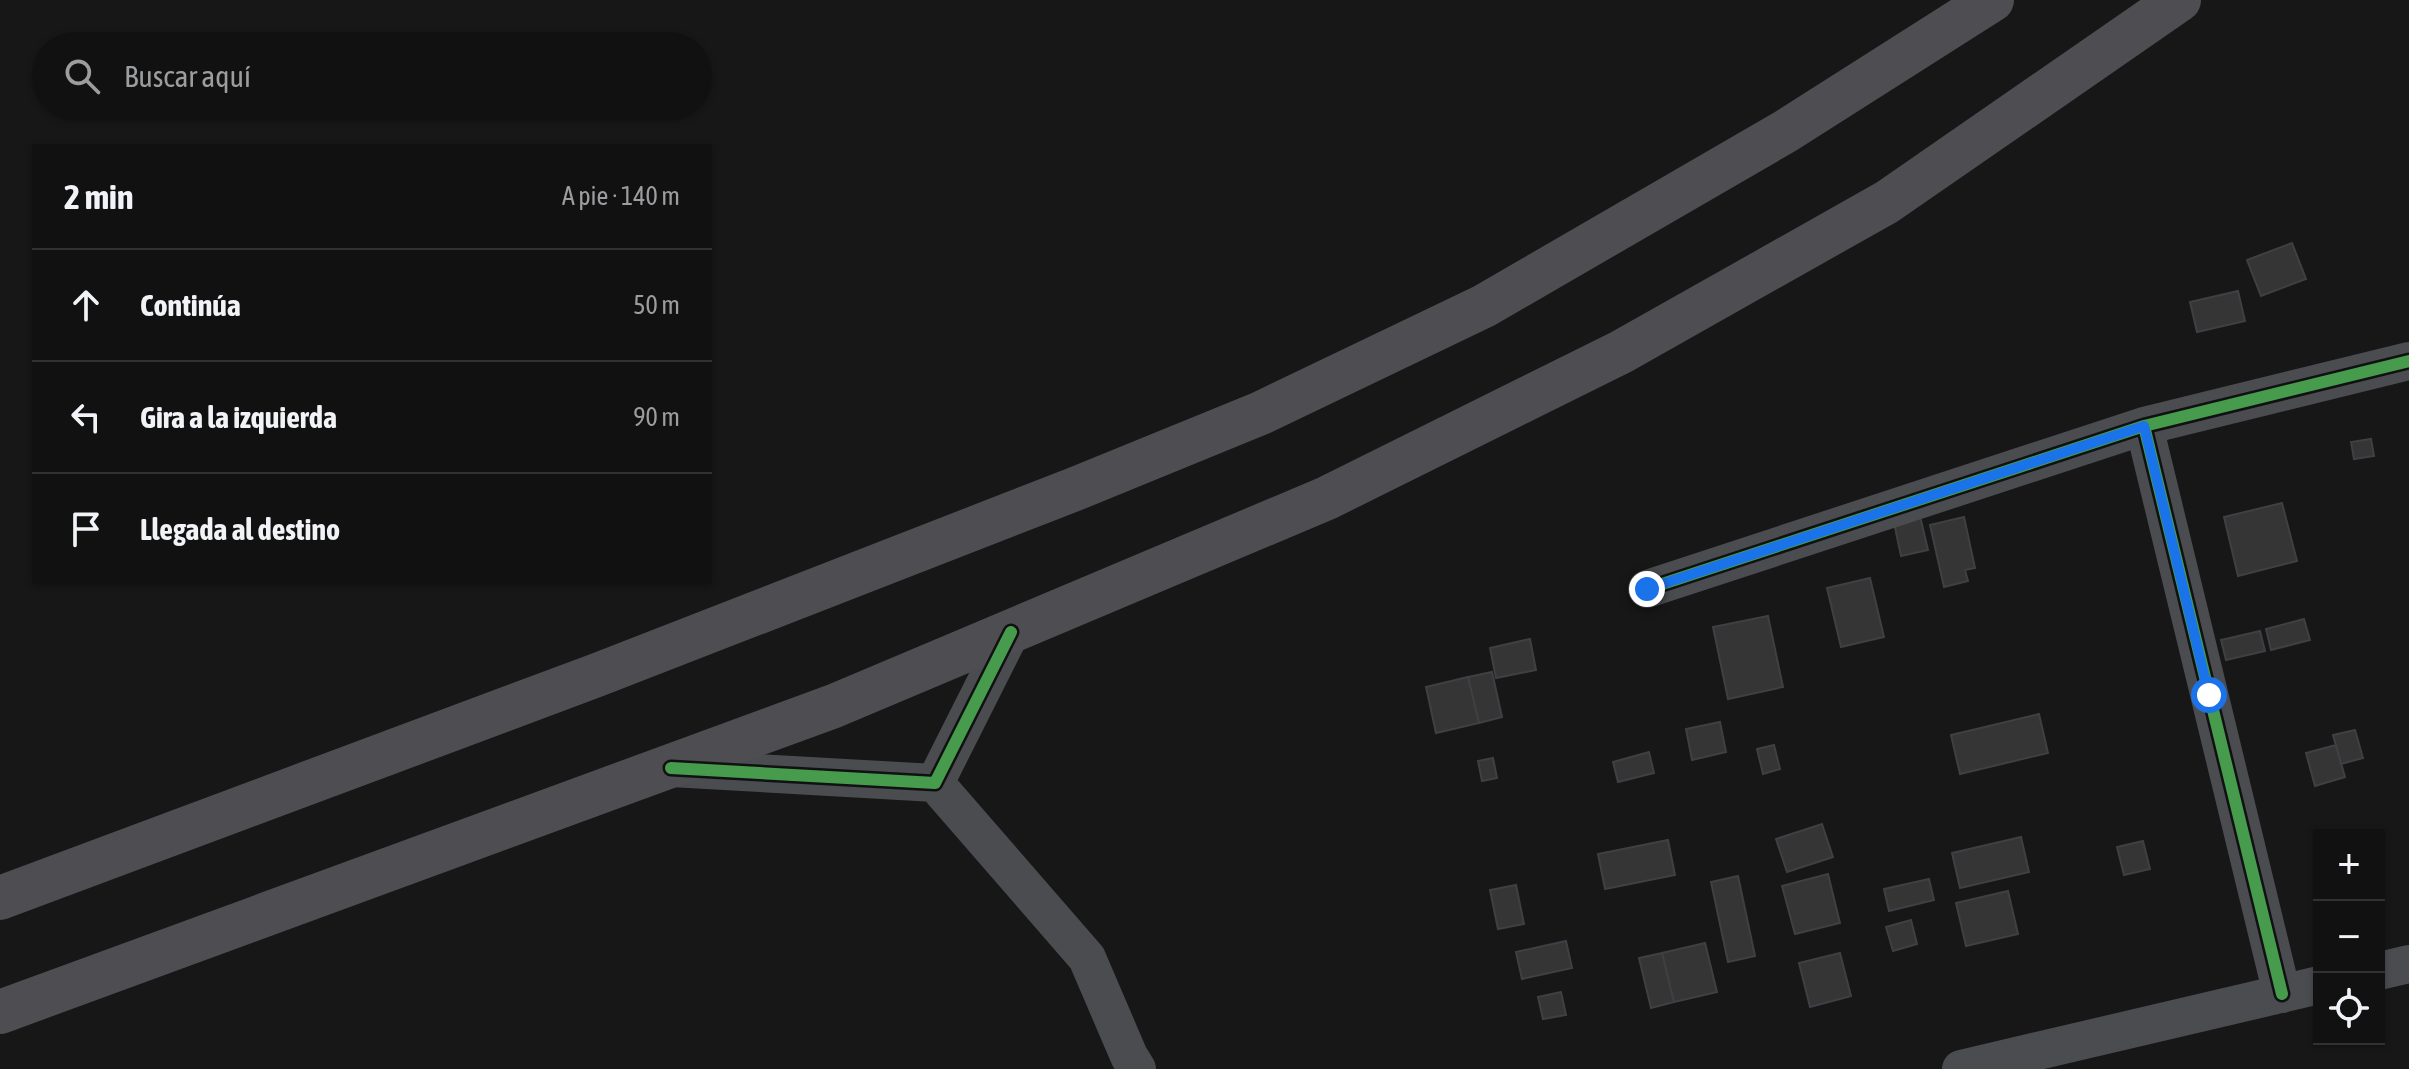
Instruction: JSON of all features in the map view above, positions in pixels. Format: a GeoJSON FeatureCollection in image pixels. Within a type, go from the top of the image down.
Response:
{"type":"FeatureCollection","features":[{"type":"Feature","properties":{"kind":"highway"},"geometry":{"type":"LineString","coordinates":[[0,898],[597,675],[1075,489],[1261,413],[1484,306],[1786,131],[1992,0]]}},
{"type":"Feature","properties":{"kind":"highway"},"geometry":{"type":"LineString","coordinates":[[0,1012],[834,706],[1327,498],[1621,352],[1887,202],[2179,0]]}},
{"type":"Feature","properties":{"kind":"street"},"geometry":{"type":"LineString","coordinates":[[1647,589],[2144,426],[2409,361]]}},
{"type":"Feature","properties":{"kind":"street"},"geometry":{"type":"LineString","coordinates":[[2144,426],[2282,994]]}},
{"type":"Feature","properties":{"kind":"street"},"geometry":{"type":"LineString","coordinates":[[935,783],[1011,632]]}},
{"type":"Feature","properties":{"kind":"street"},"geometry":{"type":"LineString","coordinates":[[671,768],[935,783],[1087,958],[1137,1069]]}},
{"type":"Feature","properties":{"kind":"street"},"geometry":{"type":"LineString","coordinates":[[2385,970],[2409,964]]}},
{"type":"Feature","properties":{"kind":"street"},"geometry":{"type":"LineString","coordinates":[[1961,1069],[2313,986]]}},
{"type":"Feature","properties":{"kind":"building"},"geometry":{"type":"Polygon","coordinates":[[[2292,243],[2306,279],[2261,296],[2247,260],[2292,243]]]}},
{"type":"Feature","properties":{"kind":"building"},"geometry":{"type":"Polygon","coordinates":[[[2238,291],[2245,321],[2197,332],[2190,302],[2238,291]]]}},
{"type":"Feature","properties":{"kind":"building"},"geometry":{"type":"Polygon","coordinates":[[[2371,439],[2374,456],[2354,459],[2351,442],[2371,439]]]}},
{"type":"Feature","properties":{"kind":"building"},"geometry":{"type":"Polygon","coordinates":[[[2282,503],[2297,561],[2238,576],[2224,517],[2282,503]]]}},
{"type":"Feature","properties":{"kind":"building"},"geometry":{"type":"Polygon","coordinates":[[[1919,512],[1928,550],[1901,556],[1893,518],[1919,512]]]}},
{"type":"Feature","properties":{"kind":"building"},"geometry":{"type":"Polygon","coordinates":[[[1964,517],[1975,568],[1965,570],[1968,581],[1944,587],[1930,525],[1964,517]]]}},
{"type":"Feature","properties":{"kind":"building"},"geometry":{"type":"Polygon","coordinates":[[[1870,578],[1884,637],[1841,647],[1827,588],[1870,578]]]}},
{"type":"Feature","properties":{"kind":"building"},"geometry":{"type":"Polygon","coordinates":[[[1768,616],[1783,687],[1728,699],[1713,627],[1768,616]]]}},
{"type":"Feature","properties":{"kind":"building"},"geometry":{"type":"Polygon","coordinates":[[[2304,619],[2310,640],[2271,650],[2266,629],[2304,619]]]}},
{"type":"Feature","properties":{"kind":"building"},"geometry":{"type":"Polygon","coordinates":[[[2260,631],[2265,651],[2226,660],[2221,640],[2260,631]]]}},
{"type":"Feature","properties":{"kind":"building"},"geometry":{"type":"Polygon","coordinates":[[[1530,639],[1536,670],[1496,678],[1490,648],[1530,639]]]}},
{"type":"Feature","properties":{"kind":"building"},"geometry":{"type":"Polygon","coordinates":[[[1492,672],[1502,717],[1479,723],[1468,677],[1492,672]]]}},
{"type":"Feature","properties":{"kind":"building"},"geometry":{"type":"Polygon","coordinates":[[[1468,677],[1479,723],[1436,733],[1426,687],[1468,677]]]}},
{"type":"Feature","properties":{"kind":"building"},"geometry":{"type":"Polygon","coordinates":[[[2039,714],[2048,753],[1960,774],[1951,735],[2039,714]]]}},
{"type":"Feature","properties":{"kind":"building"},"geometry":{"type":"Polygon","coordinates":[[[1720,722],[1726,752],[1692,760],[1686,729],[1720,722]]]}},
{"type":"Feature","properties":{"kind":"building"},"geometry":{"type":"Polygon","coordinates":[[[2355,730],[2363,758],[2341,764],[2333,735],[2355,730]]]}},
{"type":"Feature","properties":{"kind":"building"},"geometry":{"type":"Polygon","coordinates":[[[1774,745],[1780,769],[1763,774],[1757,749],[1774,745]]]}},
{"type":"Feature","properties":{"kind":"building"},"geometry":{"type":"Polygon","coordinates":[[[2336,745],[2345,777],[2315,786],[2306,753],[2336,745]]]}},
{"type":"Feature","properties":{"kind":"building"},"geometry":{"type":"Polygon","coordinates":[[[1649,752],[1654,773],[1618,782],[1613,762],[1649,752]]]}},
{"type":"Feature","properties":{"kind":"building"},"geometry":{"type":"Polygon","coordinates":[[[1493,758],[1497,778],[1482,781],[1478,761],[1493,758]]]}},
{"type":"Feature","properties":{"kind":"building"},"geometry":{"type":"Polygon","coordinates":[[[1822,824],[1833,857],[1787,872],[1776,839],[1822,824]]]}},
{"type":"Feature","properties":{"kind":"building"},"geometry":{"type":"Polygon","coordinates":[[[2021,837],[2029,872],[1960,888],[1952,853],[2021,837]]]}},
{"type":"Feature","properties":{"kind":"building"},"geometry":{"type":"Polygon","coordinates":[[[1668,840],[1675,875],[1605,889],[1598,854],[1668,840]]]}},
{"type":"Feature","properties":{"kind":"building"},"geometry":{"type":"Polygon","coordinates":[[[2143,841],[2150,869],[2124,875],[2117,847],[2143,841]]]}},
{"type":"Feature","properties":{"kind":"building"},"geometry":{"type":"Polygon","coordinates":[[[1828,874],[1840,923],[1795,934],[1782,886],[1828,874]]]}},
{"type":"Feature","properties":{"kind":"building"},"geometry":{"type":"Polygon","coordinates":[[[1738,876],[1755,956],[1728,962],[1711,882],[1738,876]]]}},
{"type":"Feature","properties":{"kind":"building"},"geometry":{"type":"Polygon","coordinates":[[[1929,879],[1934,900],[1889,911],[1884,889],[1929,879]]]}},
{"type":"Feature","properties":{"kind":"building"},"geometry":{"type":"Polygon","coordinates":[[[1516,885],[1524,924],[1498,929],[1490,890],[1516,885]]]}},
{"type":"Feature","properties":{"kind":"building"},"geometry":{"type":"Polygon","coordinates":[[[2008,891],[2018,934],[1966,946],[1956,903],[2008,891]]]}},
{"type":"Feature","properties":{"kind":"building"},"geometry":{"type":"Polygon","coordinates":[[[1911,920],[1917,944],[1893,951],[1886,927],[1911,920]]]}},
{"type":"Feature","properties":{"kind":"building"},"geometry":{"type":"Polygon","coordinates":[[[1566,941],[1572,968],[1522,979],[1516,952],[1566,941]]]}},
{"type":"Feature","properties":{"kind":"building"},"geometry":{"type":"Polygon","coordinates":[[[1705,943],[1717,992],[1674,1002],[1662,953],[1705,943]]]}},
{"type":"Feature","properties":{"kind":"building"},"geometry":{"type":"Polygon","coordinates":[[[1662,953],[1674,1002],[1651,1008],[1639,958],[1662,953]]]}},
{"type":"Feature","properties":{"kind":"building"},"geometry":{"type":"Polygon","coordinates":[[[1840,953],[1851,996],[1810,1007],[1799,963],[1840,953]]]}},
{"type":"Feature","properties":{"kind":"building"},"geometry":{"type":"Polygon","coordinates":[[[1561,992],[1566,1015],[1543,1019],[1538,997],[1561,992]]]}},
{"type":"Feature","properties":{"kind":"cycle path"},"geometry":{"type":"LineString","coordinates":[[1647,589],[2144,426],[2409,361]]}},
{"type":"Feature","properties":{"kind":"cycle path"},"geometry":{"type":"LineString","coordinates":[[2144,426],[2282,994]]}},
{"type":"Feature","properties":{"kind":"cycle path"},"geometry":{"type":"LineString","coordinates":[[671,768],[935,783],[1011,632]]}},
{"type":"Feature","properties":{"kind":"route"},"geometry":{"type":"LineString","coordinates":[[1647,589],[2144,426],[2209,695]]}}]}
